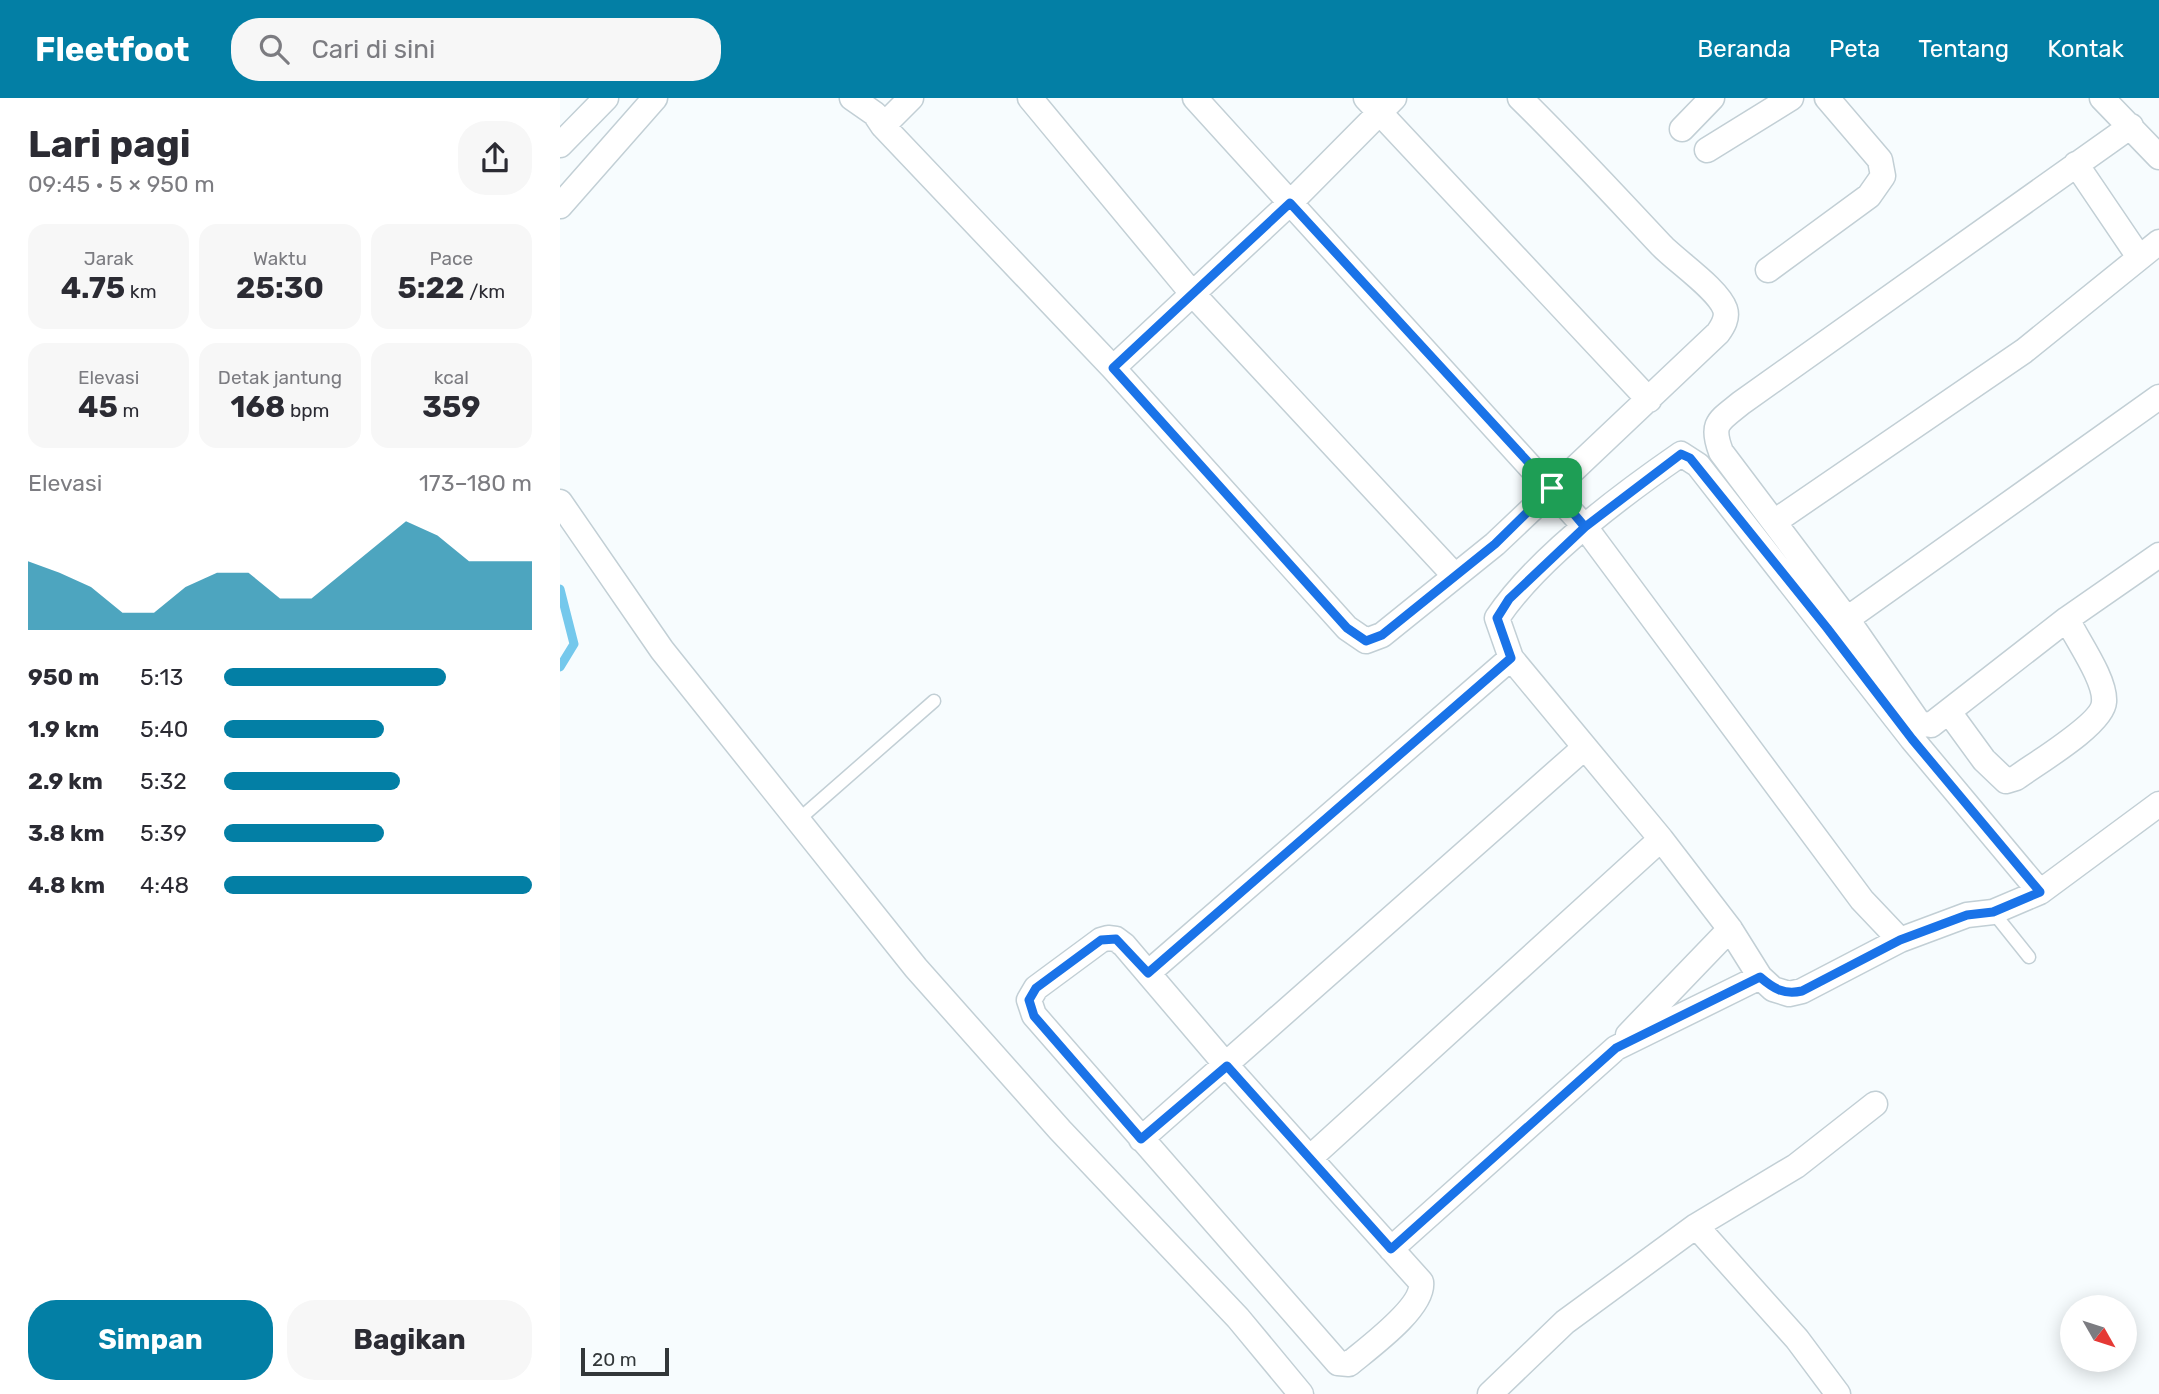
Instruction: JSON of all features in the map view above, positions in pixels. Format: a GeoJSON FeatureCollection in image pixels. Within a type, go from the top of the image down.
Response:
{"type":"FeatureCollection","features":[{"type":"Feature","properties":{"kind":"street"},"geometry":{"type":"LineString","coordinates":[[560,145],[606,98]]}},
{"type":"Feature","properties":{"kind":"street"},"geometry":{"type":"LineString","coordinates":[[560,206],[654,98]]}},
{"type":"Feature","properties":{"kind":"street"},"geometry":{"type":"LineString","coordinates":[[852,98],[875,114],[883,126],[1113,368],[1347,628],[1366,641],[1382,635],[1495,544],[1649,400],[1723,326],[1726,311],[1716,296],[1662,246],[1587,163],[1520,98]]}},
{"type":"Feature","properties":{"kind":"street"},"geometry":{"type":"LineString","coordinates":[[883,126],[911,98]]}},
{"type":"Feature","properties":{"kind":"street"},"geometry":{"type":"LineString","coordinates":[[1030,98],[1192,292],[1455,576]]}},
{"type":"Feature","properties":{"kind":"street"},"geometry":{"type":"LineString","coordinates":[[1195,98],[1585,527],[1862,900],[1900,940]]}},
{"type":"Feature","properties":{"kind":"street"},"geometry":{"type":"LineString","coordinates":[[1682,129],[1713,98]]}},
{"type":"Feature","properties":{"kind":"street"},"geometry":{"type":"LineString","coordinates":[[1707,150],[1791,98]]}},
{"type":"Feature","properties":{"kind":"street"},"geometry":{"type":"LineString","coordinates":[[1768,270],[1869,196],[1883,176],[1880,160],[1827,98]]}},
{"type":"Feature","properties":{"kind":"street"},"geometry":{"type":"LineString","coordinates":[[1113,368],[1290,203],[1380,103],[1649,400]]}},
{"type":"Feature","properties":{"kind":"street"},"geometry":{"type":"LineString","coordinates":[[2159,157],[2118,108],[2076,164],[1741,403],[1718,422],[1714,434],[1721,452],[1847,619],[1919,723],[1931,725],[2067,619],[2159,555]]}},
{"type":"Feature","properties":{"kind":"street"},"geometry":{"type":"LineString","coordinates":[[1774,522],[2024,351],[2149,249],[2076,164]]}},
{"type":"Feature","properties":{"kind":"street"},"geometry":{"type":"LineString","coordinates":[[1847,619],[2159,397]]}},
{"type":"Feature","properties":{"kind":"street"},"geometry":{"type":"LineString","coordinates":[[2040,892],[1912,739],[1819,617],[1690,458],[1681,454],[1585,527],[1509,599],[1497,618],[1511,658],[1661,839],[1730,929],[1760,977],[1773,989],[1789,994],[1802,991],[1900,940],[1967,915],[1993,912],[2040,892],[2159,804]]}},
{"type":"Feature","properties":{"kind":"street"},"geometry":{"type":"LineString","coordinates":[[560,502],[662,650],[916,968],[1060,1130],[1238,1318],[1301,1394]]}},
{"type":"Feature","properties":{"kind":"street"},"geometry":{"type":"LineString","coordinates":[[1949,712],[1984,760],[2006,781],[2016,778],[2090,725],[2102,712],[2105,700],[2101,684],[2067,619]]}},
{"type":"Feature","properties":{"kind":"street"},"geometry":{"type":"LineString","coordinates":[[1148,973],[1511,658]]}},
{"type":"Feature","properties":{"kind":"street"},"geometry":{"type":"LineString","coordinates":[[1141,1139],[1227,1066],[1584,748]]}},
{"type":"Feature","properties":{"kind":"street"},"geometry":{"type":"LineString","coordinates":[[1311,1157],[1661,839]]}},
{"type":"Feature","properties":{"kind":"street"},"geometry":{"type":"LineString","coordinates":[[1391,1249],[1616,1048],[1730,929]]}},
{"type":"Feature","properties":{"kind":"street"},"geometry":{"type":"LineString","coordinates":[[1116,939],[1148,973],[1227,1066],[1420,1282],[1420,1297],[1349,1364],[1338,1363],[1141,1139],[1034,1016],[1029,1000],[1036,988],[1101,940],[1116,939]]}},
{"type":"Feature","properties":{"kind":"street"},"geometry":{"type":"LineString","coordinates":[[1616,1048],[1760,977]]}},
{"type":"Feature","properties":{"kind":"street"},"geometry":{"type":"LineString","coordinates":[[1490,1394],[1565,1322],[1696,1226],[1796,1166],[1875,1104]]}},
{"type":"Feature","properties":{"kind":"street"},"geometry":{"type":"LineString","coordinates":[[1696,1226],[1797,1339],[1838,1394]]}},
{"type":"Feature","properties":{"kind":"lane"},"geometry":{"type":"LineString","coordinates":[[797,821],[934,701]]}},
{"type":"Feature","properties":{"kind":"lane"},"geometry":{"type":"LineString","coordinates":[[1993,912],[2029,957]]}},
{"type":"Feature","properties":{"kind":"waterway"},"geometry":{"type":"LineString","coordinates":[[560,589],[574,644],[560,667]]}},
{"type":"Feature","properties":{"kind":"route"},"geometry":{"type":"LineString","coordinates":[[1552,488],[1495,544],[1382,635],[1366,641],[1347,628],[1113,368],[1290,203],[1552,488],[1585,527],[1509,599],[1497,618],[1511,658],[1148,973],[1124,945],[1116,939],[1108,938],[1101,940],[1036,988],[1029,1000],[1034,1016],[1141,1139],[1227,1066],[1391,1249],[1616,1048],[1760,977],[1773,989],[1789,994],[1802,991],[1900,940],[1967,915],[1993,912],[2017,904],[2040,892],[1912,739],[1827,628],[1690,458],[1681,454],[1585,527],[1552,488]]}}]}
